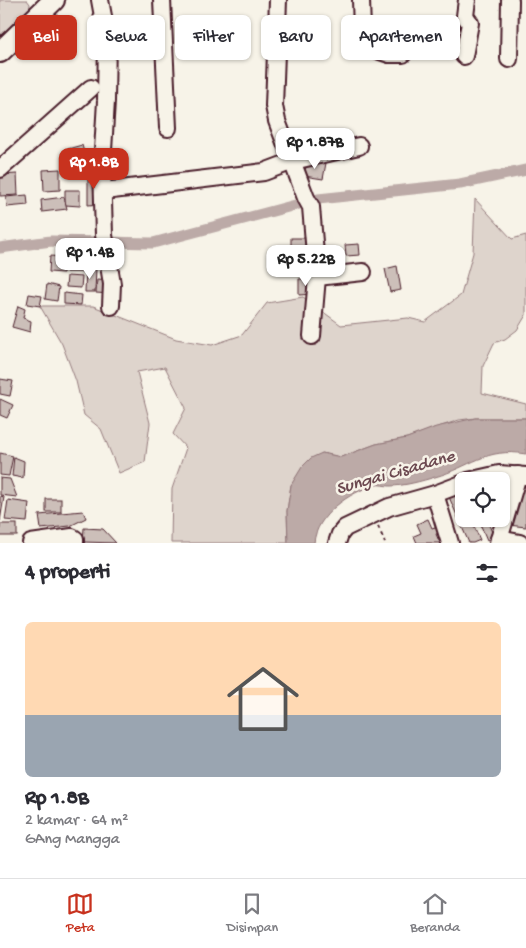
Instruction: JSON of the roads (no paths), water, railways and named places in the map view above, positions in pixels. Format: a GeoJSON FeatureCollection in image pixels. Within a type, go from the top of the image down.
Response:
{"type":"FeatureCollection","features":[{"type":"Feature","properties":{"kind":"main road"},"geometry":{"type":"LineString","coordinates":[[0,52],[47,4]]}},
{"type":"Feature","properties":{"kind":"street"},"geometry":{"type":"LineString","coordinates":[[100,0],[107,38],[106,110],[102,167],[104,241],[112,284],[111,306]]}},
{"type":"Feature","properties":{"kind":"street"},"geometry":{"type":"LineString","coordinates":[[162,0],[168,128]]}},
{"type":"Feature","properties":{"kind":"street"},"geometry":{"type":"LineString","coordinates":[[278,0],[274,106],[277,121],[309,202],[317,277],[312,336]]}},
{"type":"Feature","properties":{"kind":"street"},"geometry":{"type":"LineString","coordinates":[[361,0],[362,15]]}},
{"type":"Feature","properties":{"kind":"street"},"geometry":{"type":"LineString","coordinates":[[464,56],[470,23],[465,16],[467,0]]}},
{"type":"Feature","properties":{"kind":"street"},"geometry":{"type":"LineString","coordinates":[[509,59],[510,0]]}},
{"type":"Feature","properties":{"kind":"street"},"geometry":{"type":"LineString","coordinates":[[0,168],[91,88]]}},
{"type":"Feature","properties":{"kind":"street"},"geometry":{"type":"LineString","coordinates":[[104,191],[264,172],[293,161],[359,146]]}},
{"type":"Feature","properties":{"kind":"street"},"geometry":{"type":"LineString","coordinates":[[317,277],[363,272]]}},
{"type":"Feature","properties":{"kind":"street"},"geometry":{"type":"LineString","coordinates":[[520,543],[498,541],[522,475]]}},
{"type":"Feature","properties":{"kind":"street"},"geometry":{"type":"LineString","coordinates":[[337,543],[340,534],[345,528],[373,514],[389,507],[455,486]]}},
{"type":"Feature","properties":{"kind":"street"},"geometry":{"type":"LineString","coordinates":[[435,494],[450,543]]}},
{"type":"Feature","properties":{"kind":"street"},"geometry":{"type":"LineString","coordinates":[[32,543],[72,536],[75,538],[75,543]]}},
{"type":"Feature","properties":{"kind":"water","name":"Sungai Cisadane"},"geometry":{"type":"Polygon","coordinates":[[[475,418],[526,418],[526,454],[500,453],[419,482],[395,486],[377,485],[365,488],[345,499],[328,514],[316,533],[314,543],[288,543],[287,511],[291,485],[302,467],[311,458],[322,453],[341,457],[376,444],[407,438],[436,427],[475,418]]]}},
{"type":"Feature","properties":{"kind":"waterway"},"geometry":{"type":"LineString","coordinates":[[0,248],[51,241],[153,243],[318,199],[460,184],[526,170]]}}]}
